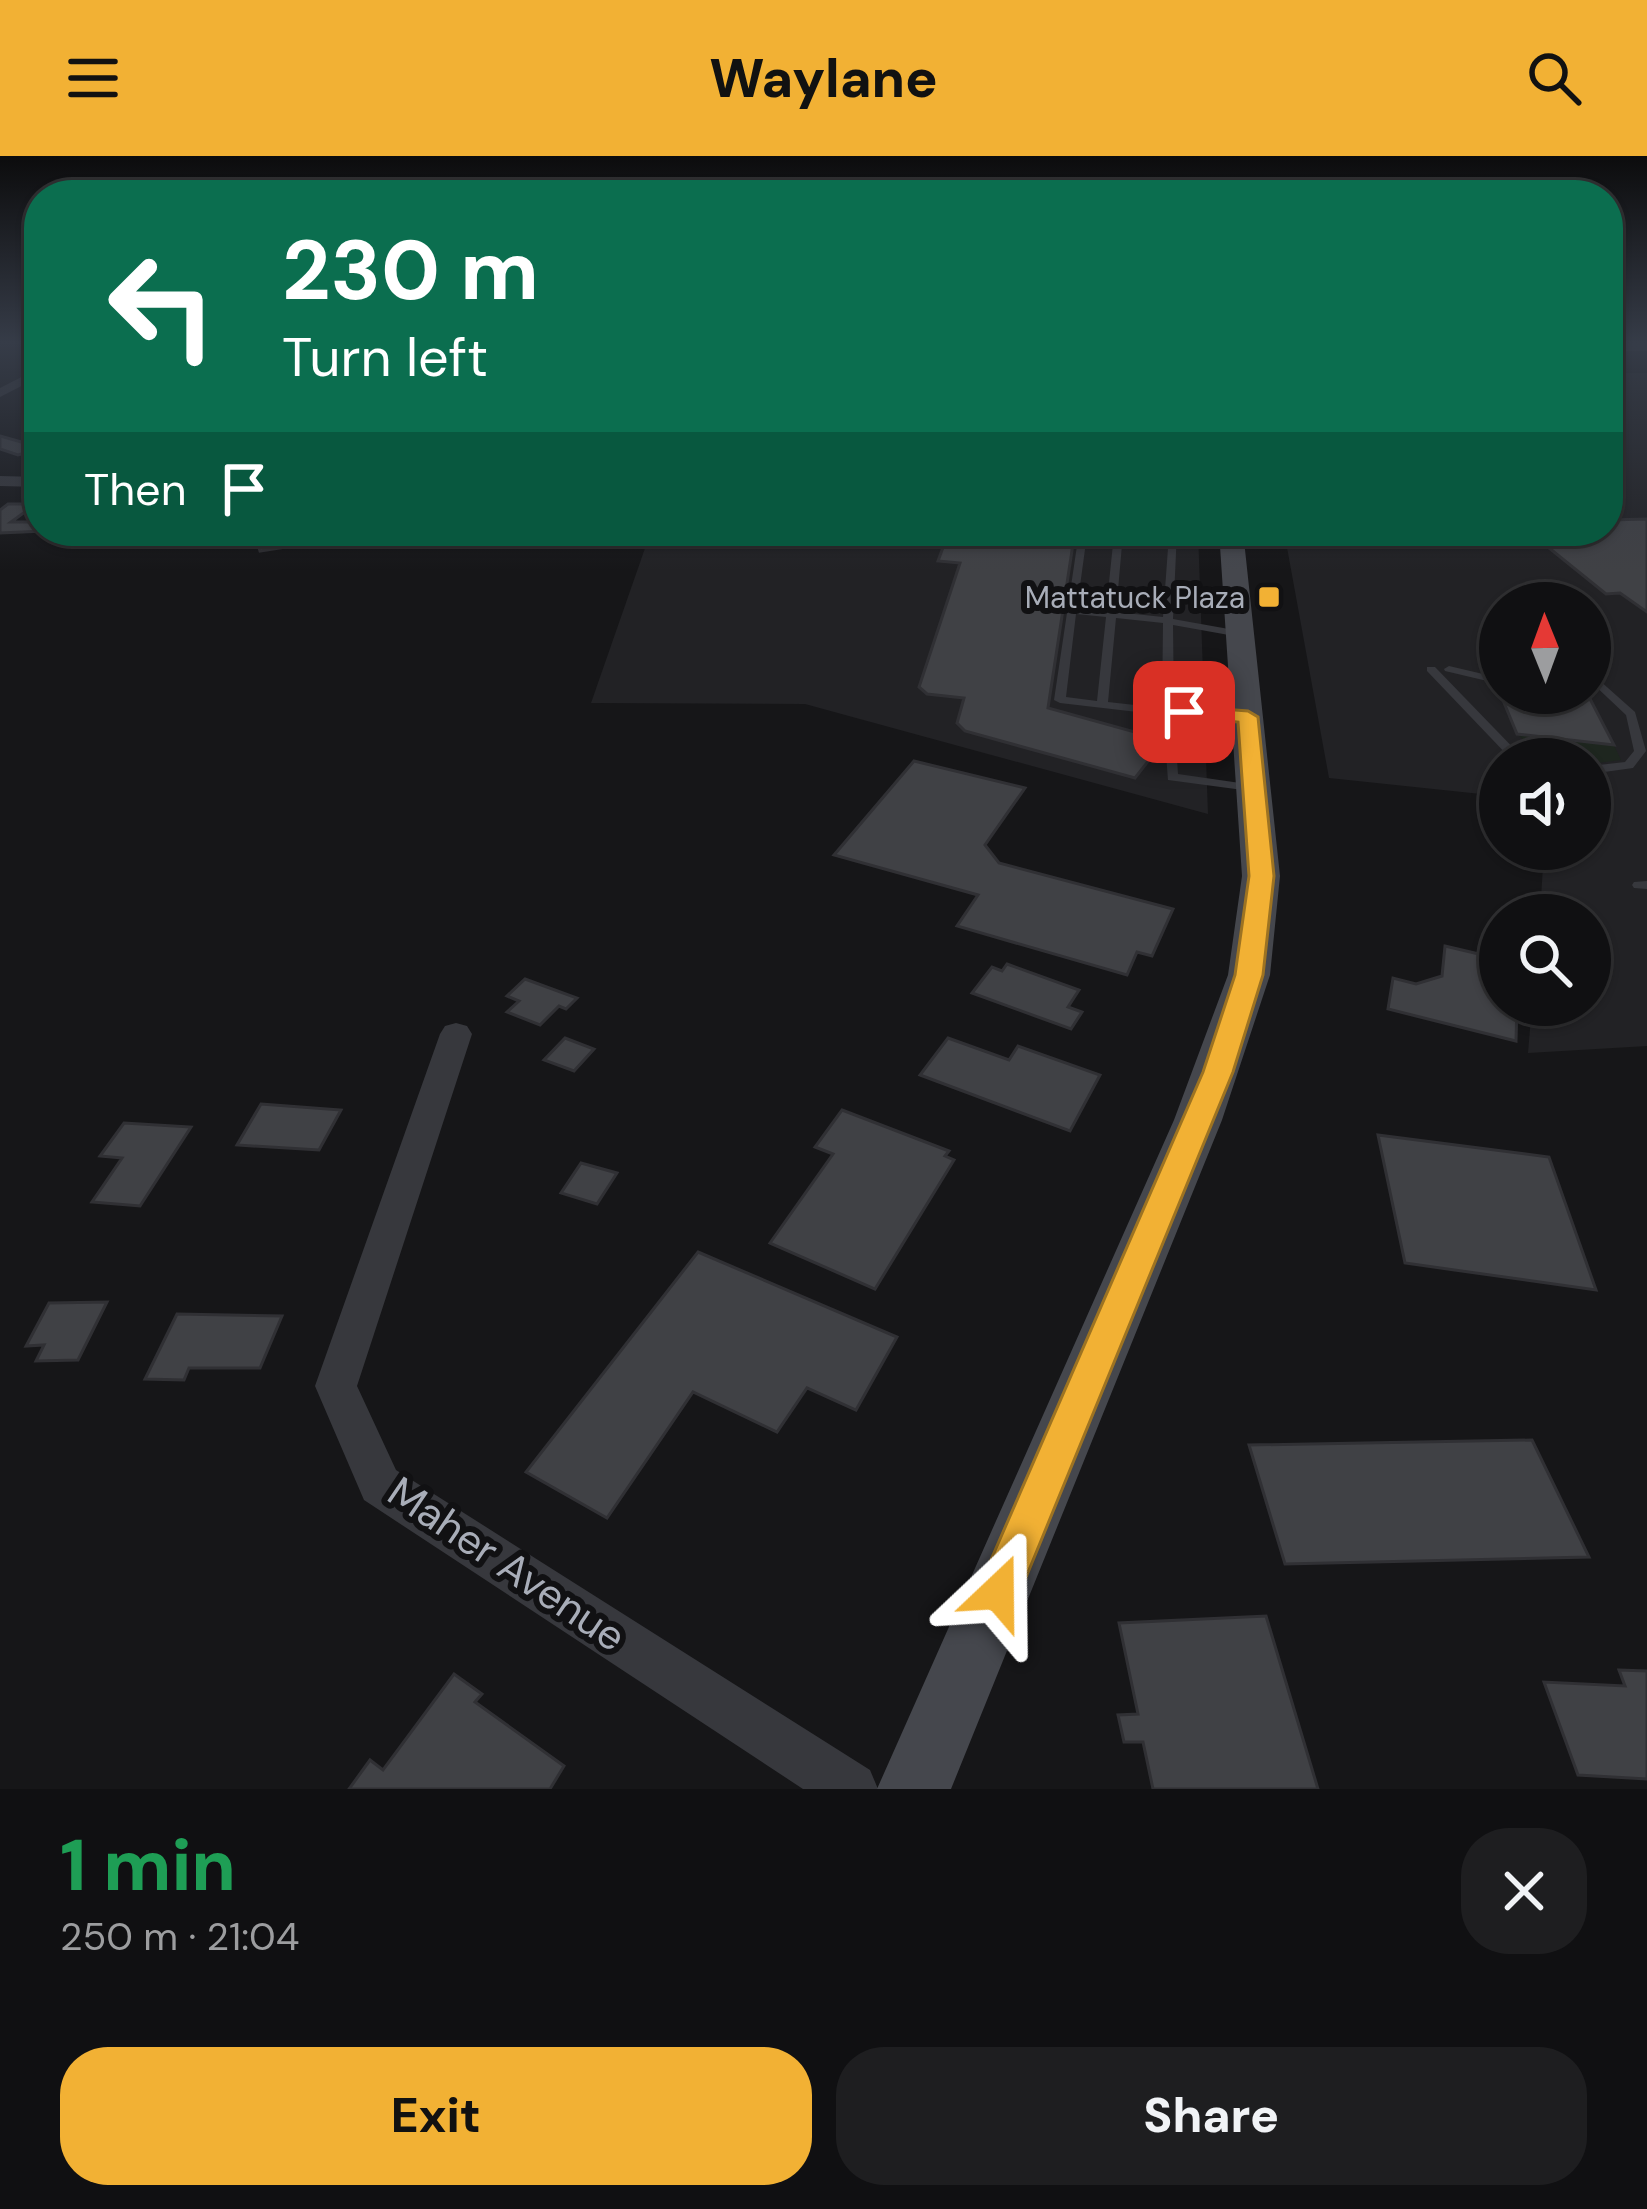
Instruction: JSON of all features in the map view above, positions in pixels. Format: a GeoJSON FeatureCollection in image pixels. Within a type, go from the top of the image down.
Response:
{"type":"FeatureCollection","features":[{"type":"Feature","properties":{"kind":"main road"},"geometry":{"type":"LineString","coordinates":[[914,1789],[1232,1034],[1259,916],[1262,876],[1232,546]]}},
{"type":"Feature","properties":{"kind":"street","name":"Maher Avenue"},"geometry":{"type":"LineString","coordinates":[[455,1034],[336,1386],[380,1485],[851,1789]]}},
{"type":"Feature","properties":{"kind":"lane"},"geometry":{"type":"LineString","coordinates":[[1081,546],[1060,700],[1248,717]]}},
{"type":"Feature","properties":{"kind":"lane"},"geometry":{"type":"LineString","coordinates":[[1102,705],[1118,546]]}},
{"type":"Feature","properties":{"kind":"lane"},"geometry":{"type":"LineString","coordinates":[[1172,546],[1168,621],[1172,777],[1254,789]]}},
{"type":"Feature","properties":{"kind":"lane"},"geometry":{"type":"LineString","coordinates":[[1072,611],[1240,634]]}},
{"type":"Feature","properties":{"kind":"lane"},"geometry":{"type":"LineString","coordinates":[[1449,669],[1479,676]]}},
{"type":"Feature","properties":{"kind":"lane"},"geometry":{"type":"LineString","coordinates":[[1430,670],[1497,738]]}},
{"type":"Feature","properties":{"kind":"lane"},"geometry":{"type":"LineString","coordinates":[[1611,693],[1631,714],[1640,751],[1629,765],[1611,767]]}},
{"type":"Feature","properties":{"kind":"shaded area","name":"Mattatuck Plaza"},"geometry":{"type":"Polygon","coordinates":[[[1623,418],[1647,418],[1647,1046],[1528,1053],[1530,1026],[1611,1026],[1611,894],[1541,894],[1543,870],[1611,870],[1611,738],[1479,738],[1479,794],[1329,778],[1287,546],[1623,546],[1623,418]]]}},
{"type":"Feature","properties":{"kind":"shaded area"},"geometry":{"type":"Polygon","coordinates":[[[646,546],[1199,546],[1208,814],[805,704],[591,703],[646,546]]]}},
{"type":"Feature","properties":{"kind":"shaded area"},"geometry":{"type":"Polygon","coordinates":[[[1611,745],[1614,745],[1621,760],[1611,761],[1611,745]]]}},
{"type":"Feature","properties":{"kind":"building"},"geometry":{"type":"Polygon","coordinates":[[[0,436],[24,443],[24,453],[18,455],[0,449],[0,436]]]}},
{"type":"Feature","properties":{"kind":"building"},"geometry":{"type":"Polygon","coordinates":[[[8,504],[24,504],[24,513],[11,522],[24,522],[24,532],[0,533],[0,510],[8,504]]]}},
{"type":"Feature","properties":{"kind":"building"},"geometry":{"type":"Polygon","coordinates":[[[1647,519],[1647,612],[1620,593],[1611,594],[1611,582],[1591,582],[1547,546],[1623,546],[1623,520],[1647,519]]]}},
{"type":"Feature","properties":{"kind":"building"},"geometry":{"type":"Polygon","coordinates":[[[944,546],[1073,546],[1048,708],[1153,737],[1160,746],[1135,778],[965,731],[957,723],[964,698],[927,694],[919,687],[960,563],[938,561],[944,546]]]}},
{"type":"Feature","properties":{"kind":"building"},"geometry":{"type":"Polygon","coordinates":[[[1509,714],[1598,714],[1610,738],[1552,738],[1517,734],[1509,714]]]}},
{"type":"Feature","properties":{"kind":"building"},"geometry":{"type":"Polygon","coordinates":[[[914,761],[1025,788],[985,845],[999,863],[1173,909],[1152,956],[1137,952],[1127,975],[957,926],[978,895],[834,855],[914,761]]]}},
{"type":"Feature","properties":{"kind":"building"},"geometry":{"type":"Polygon","coordinates":[[[1445,946],[1479,954],[1479,1026],[1516,1026],[1516,1041],[1388,1009],[1393,978],[1416,984],[1442,976],[1445,946]]]}},
{"type":"Feature","properties":{"kind":"building"},"geometry":{"type":"Polygon","coordinates":[[[1007,964],[1079,990],[1068,1007],[1082,1012],[1071,1029],[972,993],[992,967],[1002,971],[1007,964]]]}},
{"type":"Feature","properties":{"kind":"building"},"geometry":{"type":"Polygon","coordinates":[[[525,979],[577,998],[566,1009],[559,1006],[540,1025],[507,1012],[519,1001],[507,996],[525,979]]]}},
{"type":"Feature","properties":{"kind":"building"},"geometry":{"type":"Polygon","coordinates":[[[565,1038],[594,1049],[574,1071],[544,1060],[565,1038]]]}},
{"type":"Feature","properties":{"kind":"building"},"geometry":{"type":"Polygon","coordinates":[[[948,1038],[1009,1060],[1018,1046],[1100,1075],[1070,1131],[920,1075],[948,1038]]]}},
{"type":"Feature","properties":{"kind":"building"},"geometry":{"type":"Polygon","coordinates":[[[261,1104],[341,1110],[319,1150],[237,1145],[261,1104]]]}},
{"type":"Feature","properties":{"kind":"building"},"geometry":{"type":"Polygon","coordinates":[[[842,1110],[949,1151],[945,1156],[954,1160],[875,1289],[770,1243],[833,1154],[815,1147],[842,1110]]]}},
{"type":"Feature","properties":{"kind":"building"},"geometry":{"type":"Polygon","coordinates":[[[124,1123],[191,1127],[140,1206],[92,1202],[122,1158],[100,1156],[124,1123]]]}},
{"type":"Feature","properties":{"kind":"building"},"geometry":{"type":"Polygon","coordinates":[[[1378,1135],[1549,1157],[1596,1290],[1405,1263],[1378,1135]]]}},
{"type":"Feature","properties":{"kind":"building"},"geometry":{"type":"Polygon","coordinates":[[[581,1163],[617,1173],[597,1204],[561,1193],[581,1163]]]}},
{"type":"Feature","properties":{"kind":"building"},"geometry":{"type":"Polygon","coordinates":[[[698,1252],[897,1337],[856,1410],[807,1388],[777,1432],[693,1392],[607,1518],[526,1472],[698,1252]]]}},
{"type":"Feature","properties":{"kind":"building"},"geometry":{"type":"Polygon","coordinates":[[[107,1302],[78,1360],[36,1361],[44,1345],[26,1346],[49,1303],[107,1302]]]}},
{"type":"Feature","properties":{"kind":"building"},"geometry":{"type":"Polygon","coordinates":[[[177,1314],[282,1316],[260,1368],[189,1368],[184,1380],[145,1379],[177,1314]]]}},
{"type":"Feature","properties":{"kind":"building"},"geometry":{"type":"Polygon","coordinates":[[[1532,1440],[1589,1557],[1285,1564],[1249,1445],[1532,1440]]]}},
{"type":"Feature","properties":{"kind":"building"},"geometry":{"type":"Polygon","coordinates":[[[1266,1616],[1318,1789],[1153,1789],[1143,1742],[1124,1742],[1118,1715],[1138,1714],[1119,1623],[1266,1616]]]}},
{"type":"Feature","properties":{"kind":"building"},"geometry":{"type":"Polygon","coordinates":[[[1619,1670],[1647,1671],[1647,1779],[1578,1775],[1544,1682],[1625,1686],[1619,1670]]]}},
{"type":"Feature","properties":{"kind":"building"},"geometry":{"type":"Polygon","coordinates":[[[454,1674],[482,1694],[475,1702],[564,1766],[550,1789],[349,1789],[370,1760],[383,1770],[454,1674]]]}},
{"type":"Feature","properties":{"kind":"place","name":"Mattatuck Plaza"},"geometry":{"type":"Point","coordinates":[1269,597]}},
{"type":"Feature","properties":{"kind":"route"},"geometry":{"type":"LineString","coordinates":[[998,1592],[1218,1072],[1249,975],[1262,876],[1248,717],[1184,712]]}}]}
